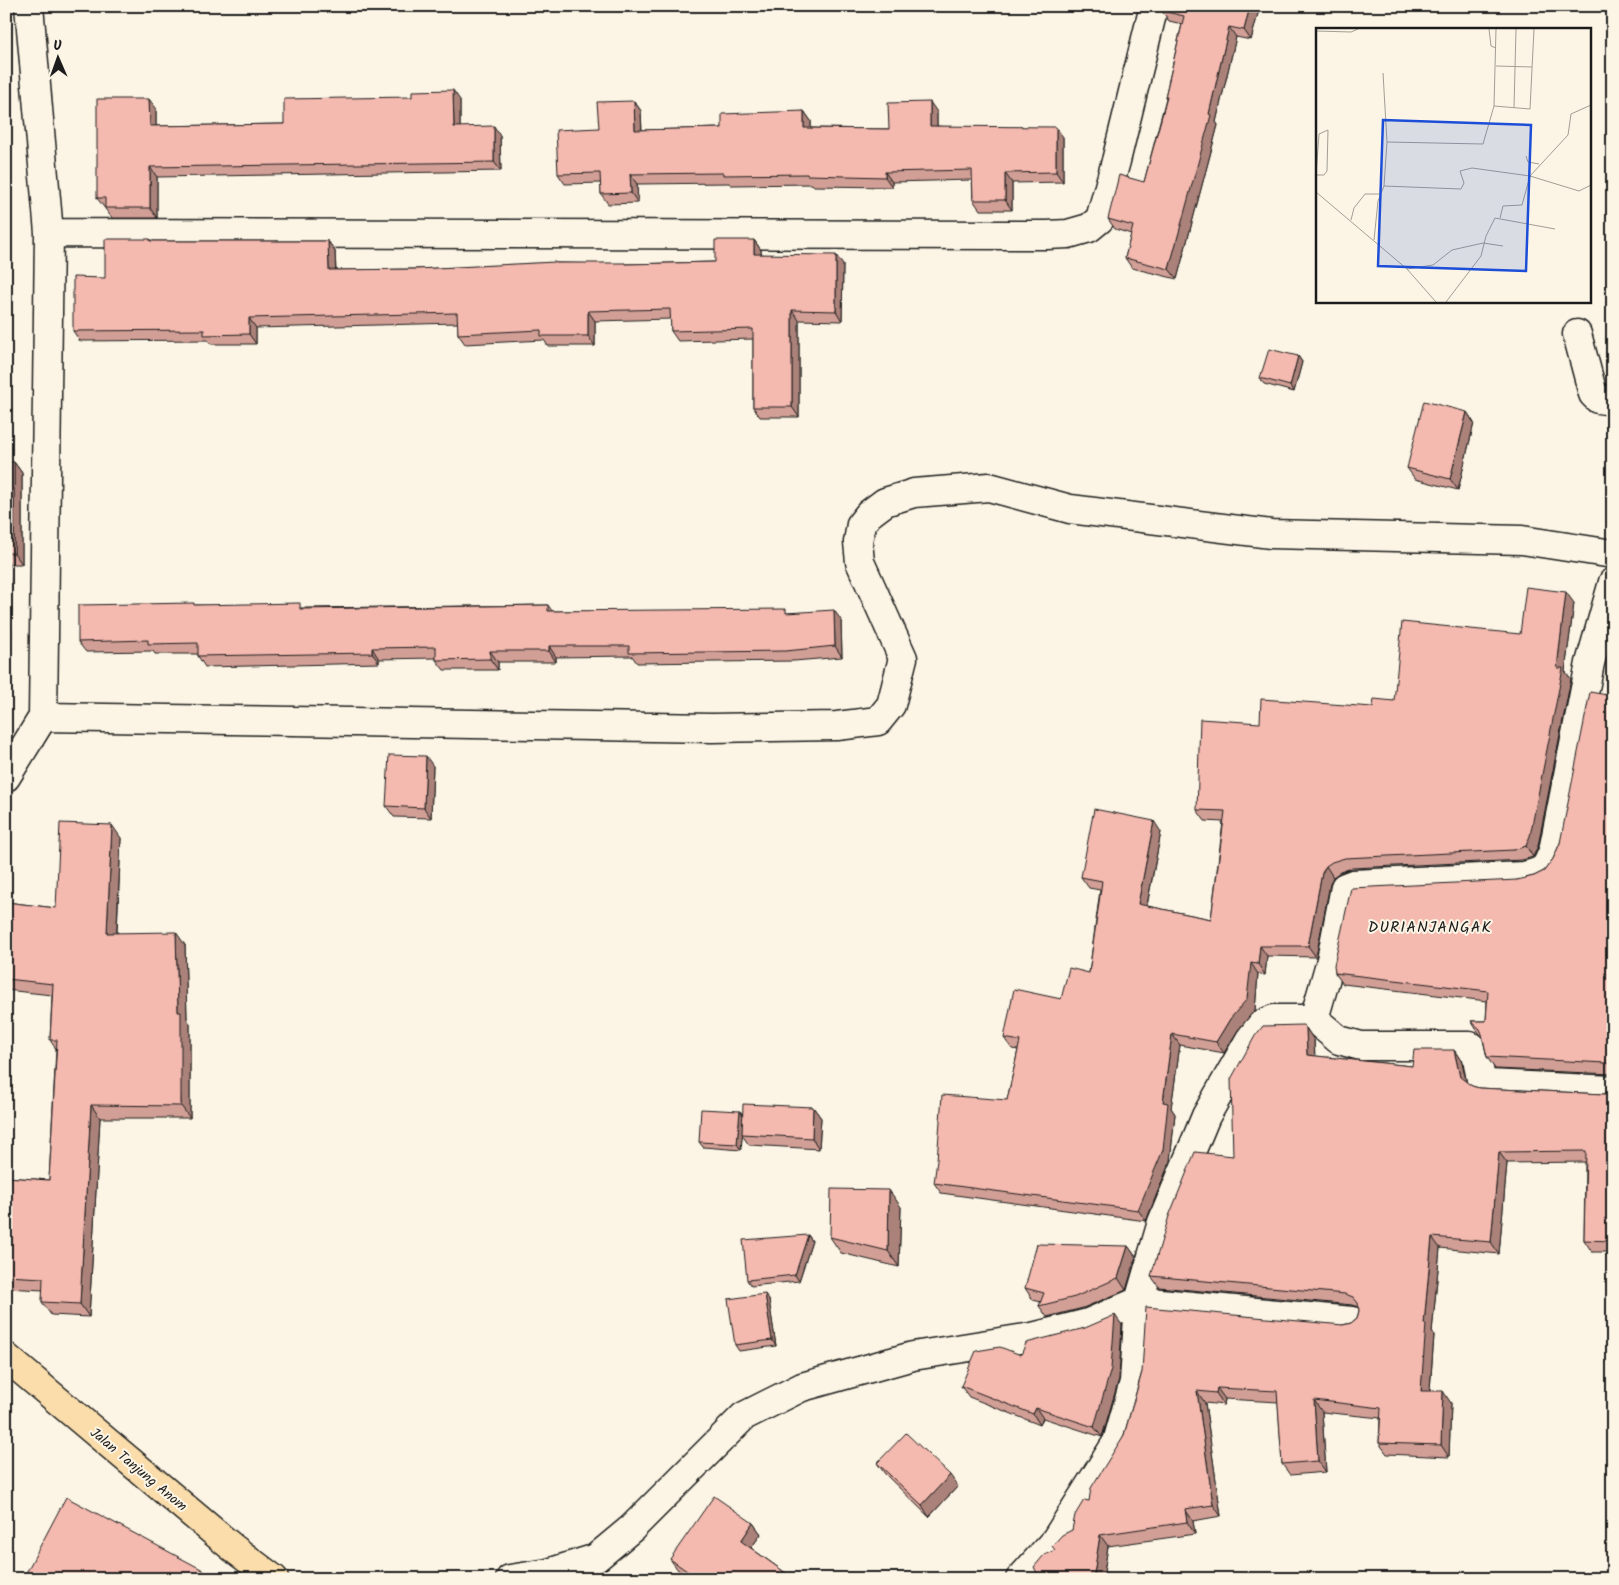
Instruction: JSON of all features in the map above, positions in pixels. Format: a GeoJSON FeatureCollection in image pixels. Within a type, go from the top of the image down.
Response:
{"type":"FeatureCollection","features":[{"type":"Feature","properties":{"kind":"main road","name":"Jalan Tanjung Anom"},"geometry":{"type":"LineString","coordinates":[[6,1357],[233,1548],[274,1579]]}},
{"type":"Feature","properties":{"kind":"street"},"geometry":{"type":"LineString","coordinates":[[6,777],[43,717],[49,233],[29,6]]}},
{"type":"Feature","properties":{"kind":"street"},"geometry":{"type":"LineString","coordinates":[[49,233],[1068,234],[1089,228],[1100,219],[1154,6]]}},
{"type":"Feature","properties":{"kind":"street"},"geometry":{"type":"LineString","coordinates":[[1577,334],[1593,394],[1598,399],[1613,401]]}},
{"type":"Feature","properties":{"kind":"street"},"geometry":{"type":"LineString","coordinates":[[43,717],[712,728],[837,726],[878,721],[891,705],[903,658],[860,562],[858,542],[861,524],[869,514],[885,502],[914,493],[989,487],[1070,508],[1271,534],[1522,540],[1613,554]]}},
{"type":"Feature","properties":{"kind":"street"},"geometry":{"type":"LineString","coordinates":[[1314,1019],[1332,960],[1345,887],[1353,884],[1524,876],[1547,868],[1553,851],[1590,663],[1613,582]]}},
{"type":"Feature","properties":{"kind":"street"},"geometry":{"type":"LineString","coordinates":[[1020,1579],[1056,1539],[1117,1442],[1134,1382],[1139,1300],[1162,1222],[1206,1116],[1250,1039],[1262,1024],[1274,1019],[1314,1019],[1339,1040],[1361,1046],[1470,1046],[1476,1052],[1481,1080],[1488,1084],[1613,1090]]}},
{"type":"Feature","properties":{"kind":"street"},"geometry":{"type":"LineString","coordinates":[[510,1579],[548,1573],[596,1558],[632,1528],[744,1416],[802,1387],[912,1356],[1032,1337],[1088,1323],[1139,1300],[1352,1321]]}},
{"type":"Feature","properties":{"kind":"building"},"geometry":{"type":"Polygon","coordinates":[[[1163,6],[1250,6],[1244,30],[1229,27],[1209,114],[1211,115],[1169,269],[1125,258],[1133,226],[1108,219],[1119,175],[1144,182],[1167,97],[1165,97],[1184,16],[1162,11],[1163,6]]]}},
{"type":"Feature","properties":{"kind":"building"},"geometry":{"type":"Polygon","coordinates":[[[453,90],[454,127],[494,126],[494,162],[150,167],[150,208],[105,208],[105,198],[97,198],[97,99],[149,99],[150,126],[284,124],[284,99],[412,97],[412,91],[453,90]]]}},
{"type":"Feature","properties":{"kind":"building"},"geometry":{"type":"Polygon","coordinates":[[[634,101],[635,130],[722,128],[722,114],[804,111],[804,128],[889,129],[888,103],[930,102],[930,126],[1056,127],[1056,172],[1005,173],[1005,200],[973,200],[972,170],[885,172],[885,177],[807,174],[723,175],[723,173],[630,174],[631,193],[601,194],[600,173],[558,174],[556,130],[599,128],[597,102],[634,101]]]}},
{"type":"Feature","properties":{"kind":"building"},"geometry":{"type":"Polygon","coordinates":[[[105,239],[150,239],[150,241],[328,241],[329,270],[416,269],[555,262],[625,264],[715,262],[715,240],[754,240],[754,254],[836,255],[836,311],[792,310],[792,407],[753,407],[753,329],[671,331],[670,309],[588,311],[588,336],[541,336],[541,330],[458,334],[457,313],[249,318],[249,334],[204,335],[204,330],[73,331],[73,277],[105,278],[105,239]]]}},
{"type":"Feature","properties":{"kind":"building"},"geometry":{"type":"Polygon","coordinates":[[[1269,349],[1298,356],[1290,386],[1260,378],[1269,349]]]}},
{"type":"Feature","properties":{"kind":"building"},"geometry":{"type":"Polygon","coordinates":[[[1424,401],[1467,412],[1450,479],[1407,468],[1424,401]]]}},
{"type":"Feature","properties":{"kind":"building"},"geometry":{"type":"Polygon","coordinates":[[[6,462],[14,462],[14,553],[6,553],[6,462]]]}},
{"type":"Feature","properties":{"kind":"building"},"geometry":{"type":"Polygon","coordinates":[[[1526,587],[1566,592],[1557,668],[1563,668],[1530,836],[1526,846],[1514,850],[1345,858],[1326,866],[1322,873],[1308,946],[1260,946],[1258,964],[1251,963],[1247,999],[1230,1019],[1216,1042],[1172,1034],[1163,1102],[1168,1103],[1163,1150],[1138,1210],[934,1183],[942,1095],[1007,1100],[1020,1041],[1004,1038],[1014,989],[1061,999],[1069,968],[1089,973],[1102,881],[1081,877],[1094,809],[1154,821],[1138,904],[1211,919],[1225,811],[1197,810],[1200,719],[1260,723],[1261,699],[1373,707],[1374,699],[1394,701],[1402,622],[1520,634],[1526,587]]]}},
{"type":"Feature","properties":{"kind":"building"},"geometry":{"type":"Polygon","coordinates":[[[194,603],[194,605],[300,603],[300,609],[548,605],[548,611],[786,609],[786,613],[834,610],[835,646],[786,651],[629,653],[629,646],[549,646],[549,651],[490,651],[490,659],[436,660],[436,647],[372,648],[372,653],[198,656],[198,643],[148,644],[148,640],[78,642],[78,605],[194,603]]]}},
{"type":"Feature","properties":{"kind":"building"},"geometry":{"type":"Polygon","coordinates":[[[1590,692],[1613,696],[1613,1065],[1606,1063],[1487,1057],[1480,1029],[1471,1021],[1486,1021],[1488,991],[1335,973],[1334,965],[1351,888],[1517,880],[1534,876],[1544,871],[1553,859],[1560,843],[1590,692]]]}},
{"type":"Feature","properties":{"kind":"building"},"geometry":{"type":"Polygon","coordinates":[[[389,755],[426,756],[424,808],[386,806],[389,755]]]}},
{"type":"Feature","properties":{"kind":"building"},"geometry":{"type":"Polygon","coordinates":[[[60,823],[112,825],[107,933],[176,932],[178,1012],[181,1012],[181,1106],[91,1105],[80,1304],[42,1302],[43,1278],[6,1276],[6,1177],[49,1180],[57,1040],[50,1040],[53,984],[6,979],[6,902],[56,908],[60,823]]]}},
{"type":"Feature","properties":{"kind":"building"},"geometry":{"type":"Polygon","coordinates":[[[1303,1025],[1306,1028],[1307,1055],[1412,1066],[1414,1050],[1454,1050],[1460,1077],[1472,1086],[1479,1088],[1604,1094],[1613,1092],[1613,1241],[1584,1240],[1586,1151],[1499,1152],[1491,1242],[1432,1237],[1424,1324],[1426,1324],[1421,1391],[1443,1391],[1441,1445],[1379,1443],[1381,1408],[1314,1400],[1318,1461],[1282,1464],[1277,1391],[1217,1388],[1216,1393],[1197,1391],[1213,1505],[1185,1509],[1187,1522],[1100,1535],[1094,1574],[1084,1579],[1040,1579],[1034,1567],[1044,1555],[1055,1550],[1052,1546],[1062,1535],[1072,1530],[1075,1515],[1084,1500],[1089,1501],[1091,1488],[1124,1435],[1142,1372],[1146,1307],[1343,1325],[1351,1323],[1357,1318],[1359,1311],[1358,1303],[1353,1297],[1345,1294],[1151,1276],[1169,1216],[1195,1152],[1233,1156],[1231,1079],[1255,1036],[1263,1026],[1303,1025]]]}},
{"type":"Feature","properties":{"kind":"building"},"geometry":{"type":"Polygon","coordinates":[[[743,1104],[813,1107],[812,1138],[742,1134],[743,1104]]]}},
{"type":"Feature","properties":{"kind":"building"},"geometry":{"type":"Polygon","coordinates":[[[701,1109],[740,1111],[737,1144],[699,1142],[701,1109]]]}},
{"type":"Feature","properties":{"kind":"building"},"geometry":{"type":"Polygon","coordinates":[[[831,1189],[889,1190],[888,1251],[830,1237],[831,1189]]]}},
{"type":"Feature","properties":{"kind":"building"},"geometry":{"type":"Polygon","coordinates":[[[808,1235],[795,1275],[747,1280],[743,1240],[808,1235]]]}},
{"type":"Feature","properties":{"kind":"building"},"geometry":{"type":"Polygon","coordinates":[[[1037,1244],[1128,1246],[1118,1278],[1075,1297],[1039,1306],[1044,1293],[1025,1288],[1037,1244]]]}},
{"type":"Feature","properties":{"kind":"building"},"geometry":{"type":"Polygon","coordinates":[[[765,1294],[772,1340],[735,1345],[728,1299],[765,1294]]]}},
{"type":"Feature","properties":{"kind":"building"},"geometry":{"type":"Polygon","coordinates":[[[1115,1315],[1111,1369],[1094,1427],[1036,1408],[1033,1414],[961,1386],[976,1351],[1000,1347],[1021,1355],[1026,1343],[1085,1328],[1115,1315]]]}},
{"type":"Feature","properties":{"kind":"building"},"geometry":{"type":"Polygon","coordinates":[[[906,1433],[950,1475],[922,1505],[877,1463],[906,1433]]]}},
{"type":"Feature","properties":{"kind":"building"},"geometry":{"type":"Polygon","coordinates":[[[714,1496],[753,1523],[741,1541],[794,1579],[698,1579],[670,1559],[714,1496]]]}},
{"type":"Feature","properties":{"kind":"building"},"geometry":{"type":"Polygon","coordinates":[[[66,1497],[203,1570],[198,1579],[31,1579],[25,1575],[66,1497]]]}},
{"type":"Feature","properties":{"kind":"district","name":"DURIANJANGAK"},"geometry":{"type":"Point","coordinates":[1430,926]}}]}
